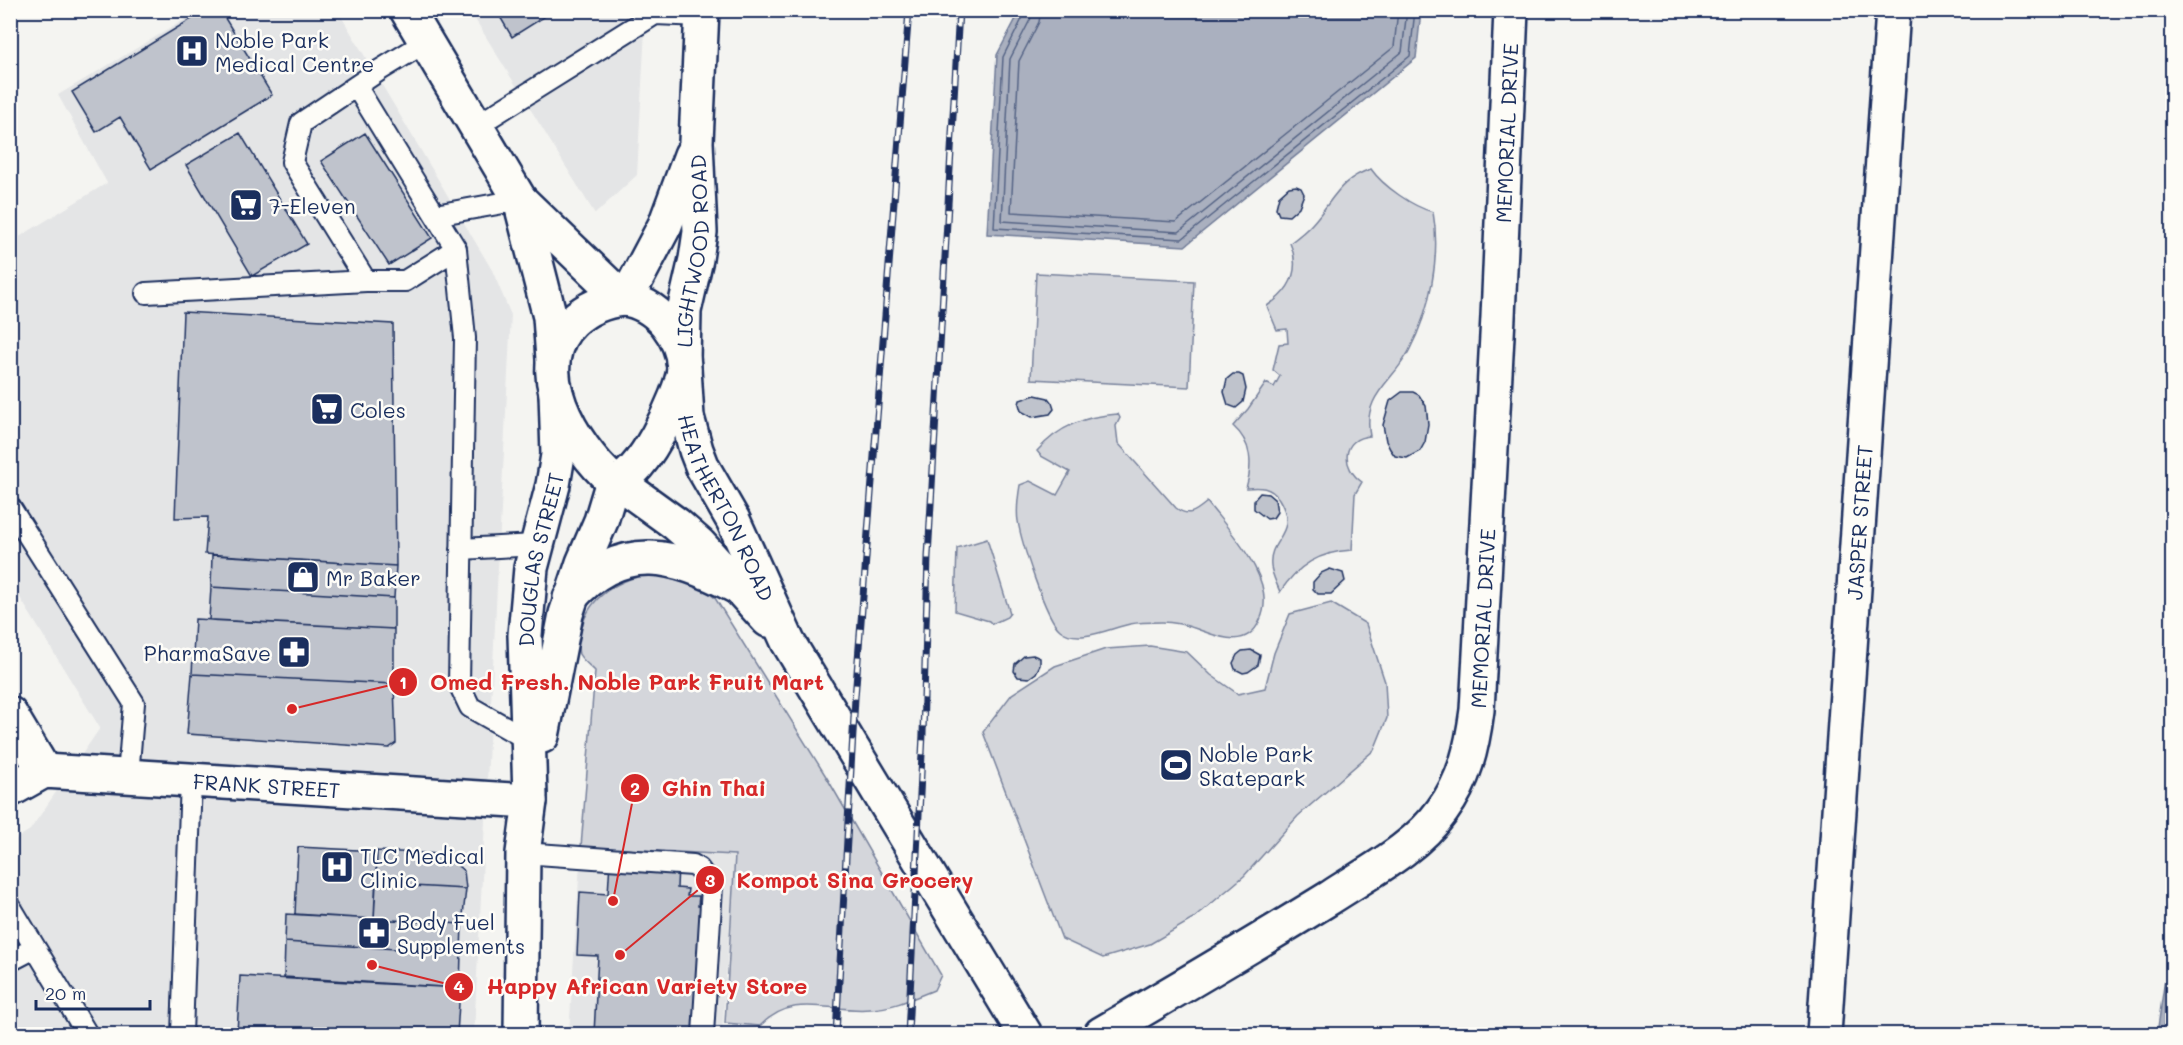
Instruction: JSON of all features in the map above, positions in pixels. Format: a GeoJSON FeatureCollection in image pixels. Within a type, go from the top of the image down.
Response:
{"type":"FeatureCollection","features":[{"type":"Feature","properties":{"kind":"main road"},"geometry":{"type":"LineString","coordinates":[[407,10],[520,200],[624,299]]}},
{"type":"Feature","properties":{"kind":"main road","name":"MEMORIAL DRIVE"},"geometry":{"type":"LineString","coordinates":[[1101,1035],[1392,858],[1419,836],[1442,812],[1461,779],[1473,746],[1477,710],[1498,317],[1510,10]]}},
{"type":"Feature","properties":{"kind":"main road","name":"JASPER STREET"},"geometry":{"type":"LineString","coordinates":[[1824,1035],[1893,10]]}},
{"type":"Feature","properties":{"kind":"main road","name":"LIGHTWOOD ROAD"},"geometry":{"type":"LineString","coordinates":[[683,365],[684,311],[700,232],[696,142],[702,13]]}},
{"type":"Feature","properties":{"kind":"main road","name":"LIGHTWOOD ROAD"},"geometry":{"type":"LineString","coordinates":[[624,299],[665,225],[696,142]]}},
{"type":"Feature","properties":{"kind":"main road"},"geometry":{"type":"LineString","coordinates":[[520,200],[550,317],[555,380],[561,407],[579,442],[592,461],[615,482],[626,478],[659,433],[676,399],[683,365],[676,339],[661,317],[647,306],[624,299],[608,301],[591,308],[570,324],[558,343],[555,380]]}},
{"type":"Feature","properties":{"kind":"main road","name":"HEATHERTON ROAD"},"geometry":{"type":"LineString","coordinates":[[683,365],[687,417],[696,450],[703,468],[734,520],[788,642],[1025,1035]]}},
{"type":"Feature","properties":{"kind":"main road","name":"DOUGLAS STREET"},"geometry":{"type":"LineString","coordinates":[[555,380],[557,463],[531,568],[525,635],[530,796],[570,598],[615,482]]}},
{"type":"Feature","properties":{"kind":"main road","name":"HEATHERTON ROAD"},"geometry":{"type":"LineString","coordinates":[[615,482],[690,535],[788,642]]}},
{"type":"Feature","properties":{"kind":"main road"},"geometry":{"type":"LineString","coordinates":[[570,598],[582,586],[605,570],[635,559],[652,558],[688,564],[739,588]]}},
{"type":"Feature","properties":{"kind":"main road"},"geometry":{"type":"LineString","coordinates":[[10,714],[44,771],[10,790]]}},
{"type":"Feature","properties":{"kind":"main road","name":"FRANK STREET"},"geometry":{"type":"LineString","coordinates":[[44,771],[530,801],[523,853]]}},
{"type":"Feature","properties":{"kind":"main road"},"geometry":{"type":"LineString","coordinates":[[521,1035],[523,853]]}},
{"type":"Feature","properties":{"kind":"lane"},"geometry":{"type":"LineString","coordinates":[[476,126],[655,14],[702,13]]}},
{"type":"Feature","properties":{"kind":"lane"},"geometry":{"type":"LineString","coordinates":[[366,281],[292,162],[301,123],[426,42]]}},
{"type":"Feature","properties":{"kind":"lane"},"geometry":{"type":"LineString","coordinates":[[357,86],[456,249],[465,338],[459,684],[470,707],[530,741]]}},
{"type":"Feature","properties":{"kind":"lane"},"geometry":{"type":"LineString","coordinates":[[435,214],[520,200]]}},
{"type":"Feature","properties":{"kind":"lane"},"geometry":{"type":"LineString","coordinates":[[146,293],[366,281],[405,281],[456,249]]}},
{"type":"Feature","properties":{"kind":"lane"},"geometry":{"type":"LineString","coordinates":[[10,507],[134,703],[128,776]]}},
{"type":"Feature","properties":{"kind":"lane"},"geometry":{"type":"LineString","coordinates":[[461,549],[536,545]]}},
{"type":"Feature","properties":{"kind":"lane"},"geometry":{"type":"LineString","coordinates":[[182,1035],[191,779]]}},
{"type":"Feature","properties":{"kind":"lane"},"geometry":{"type":"LineString","coordinates":[[523,853],[693,865],[699,869],[712,887],[703,1035]]}},
{"type":"Feature","properties":{"kind":"lane"},"geometry":{"type":"LineString","coordinates":[[10,906],[87,1035]]}},
{"type":"Feature","properties":{"kind":"lane"},"geometry":{"type":"LineString","coordinates":[[10,961],[36,948]]}},
{"type":"Feature","properties":{"kind":"shaded area"},"geometry":{"type":"Polygon","coordinates":[[[199,11],[338,11],[492,270],[511,315],[474,1034],[11,1034],[11,842],[30,830],[100,728],[11,583],[11,242],[107,183],[58,95],[199,11]]]}},
{"type":"Feature","properties":{"kind":"shaded area"},"geometry":{"type":"Polygon","coordinates":[[[470,11],[646,11],[637,175],[595,214],[470,11]]]}},
{"type":"Feature","properties":{"kind":"shaded area"},"geometry":{"type":"Polygon","coordinates":[[[1371,169],[1399,195],[1433,212],[1436,247],[1432,283],[1423,319],[1409,351],[1380,390],[1370,410],[1370,436],[1360,438],[1349,448],[1347,455],[1350,469],[1362,482],[1355,494],[1352,550],[1329,554],[1310,562],[1294,574],[1280,592],[1272,571],[1271,556],[1285,528],[1285,511],[1279,499],[1272,492],[1260,488],[1246,488],[1250,471],[1249,454],[1244,439],[1233,426],[1266,383],[1274,387],[1280,376],[1273,370],[1279,344],[1288,343],[1287,329],[1277,330],[1267,306],[1282,294],[1294,271],[1290,243],[1310,227],[1344,185],[1360,173],[1371,169]]]}},
{"type":"Feature","properties":{"kind":"shaded area"},"geometry":{"type":"Polygon","coordinates":[[[1036,273],[1194,281],[1189,387],[1031,379],[1036,273]]]}},
{"type":"Feature","properties":{"kind":"shaded area"},"geometry":{"type":"Polygon","coordinates":[[[1118,414],[1120,418],[1116,426],[1118,443],[1176,508],[1189,513],[1207,502],[1249,557],[1263,589],[1264,605],[1260,620],[1248,635],[1232,639],[1223,638],[1184,625],[1158,622],[1134,623],[1094,634],[1076,636],[1060,630],[1054,623],[1035,579],[1020,531],[1017,512],[1020,485],[1030,481],[1057,495],[1070,472],[1041,456],[1037,451],[1054,435],[1073,424],[1095,417],[1118,414]]]}},
{"type":"Feature","properties":{"kind":"shaded area"},"geometry":{"type":"Polygon","coordinates":[[[987,539],[1010,613],[1007,617],[992,624],[989,621],[955,611],[957,548],[987,539]]]}},
{"type":"Feature","properties":{"kind":"shaded area"},"geometry":{"type":"Polygon","coordinates":[[[652,573],[686,580],[715,598],[827,778],[941,975],[934,990],[887,1007],[856,1009],[799,1006],[773,1015],[760,1026],[725,1023],[735,855],[581,847],[595,671],[578,652],[583,622],[589,610],[605,592],[627,580],[652,573]]]}},
{"type":"Feature","properties":{"kind":"shaded area","name":"Noble Park Skatepark"},"geometry":{"type":"Polygon","coordinates":[[[1331,603],[1366,624],[1385,682],[1387,718],[1374,750],[1298,816],[1244,876],[1193,919],[1150,944],[1103,958],[1062,939],[983,732],[1012,694],[1055,666],[1106,649],[1150,646],[1187,652],[1211,675],[1238,694],[1265,688],[1274,653],[1290,614],[1331,603]]]}},
{"type":"Feature","properties":{"kind":"shaded area"},"geometry":{"type":"Polygon","coordinates":[[[581,847],[735,854],[722,1034],[569,1034],[581,847]]]}},
{"type":"Feature","properties":{"kind":"water"},"geometry":{"type":"Polygon","coordinates":[[[1020,11],[1421,11],[1416,58],[1185,246],[987,234],[997,55],[1020,11]]]}},
{"type":"Feature","properties":{"kind":"water"},"geometry":{"type":"Polygon","coordinates":[[[2172,931],[2172,1034],[2157,1034],[2172,931]]]}},
{"type":"Feature","properties":{"kind":"building","name":"Noble Park Medical Centre"},"geometry":{"type":"Polygon","coordinates":[[[206,10],[220,10],[272,95],[151,169],[120,117],[96,132],[72,92],[206,10]]]}},
{"type":"Feature","properties":{"kind":"building"},"geometry":{"type":"Polygon","coordinates":[[[496,10],[555,10],[512,37],[496,10]]]}},
{"type":"Feature","properties":{"kind":"building"},"geometry":{"type":"Polygon","coordinates":[[[240,133],[307,244],[252,276],[186,165],[240,133]]]}},
{"type":"Feature","properties":{"kind":"building"},"geometry":{"type":"Polygon","coordinates":[[[365,133],[432,238],[389,265],[321,161],[365,133]]]}},
{"type":"Feature","properties":{"kind":"building"},"geometry":{"type":"Polygon","coordinates":[[[1289,187],[1301,188],[1304,194],[1299,207],[1289,216],[1279,215],[1276,208],[1279,196],[1289,187]]]}},
{"type":"Feature","properties":{"kind":"building"},"geometry":{"type":"Polygon","coordinates":[[[183,312],[393,324],[396,566],[205,554],[208,517],[175,518],[183,312]]]}},
{"type":"Feature","properties":{"kind":"building"},"geometry":{"type":"Polygon","coordinates":[[[1233,374],[1243,376],[1246,389],[1243,402],[1236,408],[1228,405],[1224,392],[1227,379],[1233,374]]]}},
{"type":"Feature","properties":{"kind":"building"},"geometry":{"type":"Polygon","coordinates":[[[1402,392],[1413,392],[1419,395],[1426,406],[1428,424],[1425,442],[1420,451],[1407,458],[1395,456],[1386,441],[1383,425],[1390,401],[1402,392]]]}},
{"type":"Feature","properties":{"kind":"building"},"geometry":{"type":"Polygon","coordinates":[[[1035,395],[1048,398],[1052,403],[1054,409],[1050,414],[1032,417],[1021,411],[1020,400],[1035,395]]]}},
{"type":"Feature","properties":{"kind":"building"},"geometry":{"type":"Polygon","coordinates":[[[1260,493],[1268,494],[1275,500],[1277,512],[1273,518],[1267,519],[1254,509],[1254,500],[1260,493]]]}},
{"type":"Feature","properties":{"kind":"building","name":"Mr Baker"},"geometry":{"type":"Polygon","coordinates":[[[212,555],[396,566],[394,598],[211,587],[212,555]]]}},
{"type":"Feature","properties":{"kind":"building"},"geometry":{"type":"Polygon","coordinates":[[[1330,569],[1343,573],[1345,581],[1331,594],[1318,594],[1313,589],[1313,582],[1321,573],[1330,569]]]}},
{"type":"Feature","properties":{"kind":"building"},"geometry":{"type":"Polygon","coordinates":[[[211,587],[394,598],[394,629],[209,620],[211,587]]]}},
{"type":"Feature","properties":{"kind":"building","name":"PharmaSave"},"geometry":{"type":"Polygon","coordinates":[[[195,619],[394,629],[394,684],[192,674],[195,619]]]}},
{"type":"Feature","properties":{"kind":"building"},"geometry":{"type":"Polygon","coordinates":[[[1251,650],[1260,655],[1258,665],[1243,673],[1235,669],[1233,663],[1237,655],[1242,651],[1251,650]]]}},
{"type":"Feature","properties":{"kind":"building"},"geometry":{"type":"Polygon","coordinates":[[[1033,655],[1040,658],[1040,665],[1036,673],[1029,678],[1018,677],[1014,671],[1015,664],[1024,656],[1033,655]]]}},
{"type":"Feature","properties":{"kind":"building"},"geometry":{"type":"Polygon","coordinates":[[[192,674],[394,684],[396,743],[389,748],[187,734],[192,674]]]}},
{"type":"Feature","properties":{"kind":"building","name":"TLC Medical Clinic"},"geometry":{"type":"Polygon","coordinates":[[[298,847],[377,851],[374,919],[295,914],[298,847]]]}},
{"type":"Feature","properties":{"kind":"building"},"geometry":{"type":"Polygon","coordinates":[[[377,851],[443,854],[464,871],[466,889],[376,884],[377,851]]]}},
{"type":"Feature","properties":{"kind":"building"},"geometry":{"type":"Polygon","coordinates":[[[610,861],[678,865],[677,888],[688,889],[687,896],[699,896],[698,906],[704,906],[697,1034],[594,1034],[598,956],[577,955],[580,892],[608,894],[610,861]]]}},
{"type":"Feature","properties":{"kind":"building"},"geometry":{"type":"Polygon","coordinates":[[[376,884],[466,889],[462,924],[374,919],[376,884]]]}},
{"type":"Feature","properties":{"kind":"building","name":"Body Fuel Supplements"},"geometry":{"type":"Polygon","coordinates":[[[286,914],[462,924],[461,953],[285,942],[286,914]]]}},
{"type":"Feature","properties":{"kind":"building"},"geometry":{"type":"Polygon","coordinates":[[[285,942],[461,953],[460,988],[284,977],[285,942]]]}},
{"type":"Feature","properties":{"kind":"building"},"geometry":{"type":"Polygon","coordinates":[[[240,976],[460,988],[457,1034],[237,1034],[240,976]]]}},
{"type":"Feature","properties":{"kind":"railway"},"geometry":{"type":"LineString","coordinates":[[836,1034],[855,698],[909,10]]}},
{"type":"Feature","properties":{"kind":"railway"},"geometry":{"type":"LineString","coordinates":[[908,1034],[923,734],[928,557],[959,10]]}},
{"type":"Feature","properties":{"kind":"place","name":"Noble Park Medical Centre"},"geometry":{"type":"Point","coordinates":[192,51]}},
{"type":"Feature","properties":{"kind":"place","name":"7-Eleven"},"geometry":{"type":"Point","coordinates":[246,205]}},
{"type":"Feature","properties":{"kind":"place","name":"Coles"},"geometry":{"type":"Point","coordinates":[327,409]}},
{"type":"Feature","properties":{"kind":"place","name":"Mr Baker"},"geometry":{"type":"Point","coordinates":[303,577]}},
{"type":"Feature","properties":{"kind":"place","name":"PharmaSave"},"geometry":{"type":"Point","coordinates":[294,652]}},
{"type":"Feature","properties":{"kind":"place","name":"Omed Fresh. Noble Park Fruit Mart"},"geometry":{"type":"Point","coordinates":[292,709]}},
{"type":"Feature","properties":{"kind":"place","name":"Noble Park Skatepark"},"geometry":{"type":"Point","coordinates":[1176,765]}},
{"type":"Feature","properties":{"kind":"place","name":"TLC Medical Clinic"},"geometry":{"type":"Point","coordinates":[337,867]}},
{"type":"Feature","properties":{"kind":"place","name":"Ghin Thai"},"geometry":{"type":"Point","coordinates":[613,901]}},
{"type":"Feature","properties":{"kind":"place","name":"Body Fuel Supplements"},"geometry":{"type":"Point","coordinates":[374,933]}},
{"type":"Feature","properties":{"kind":"place","name":"Kompot Sina Grocery"},"geometry":{"type":"Point","coordinates":[620,955]}},
{"type":"Feature","properties":{"kind":"place","name":"Happy African Variety Store"},"geometry":{"type":"Point","coordinates":[372,965]}}]}
